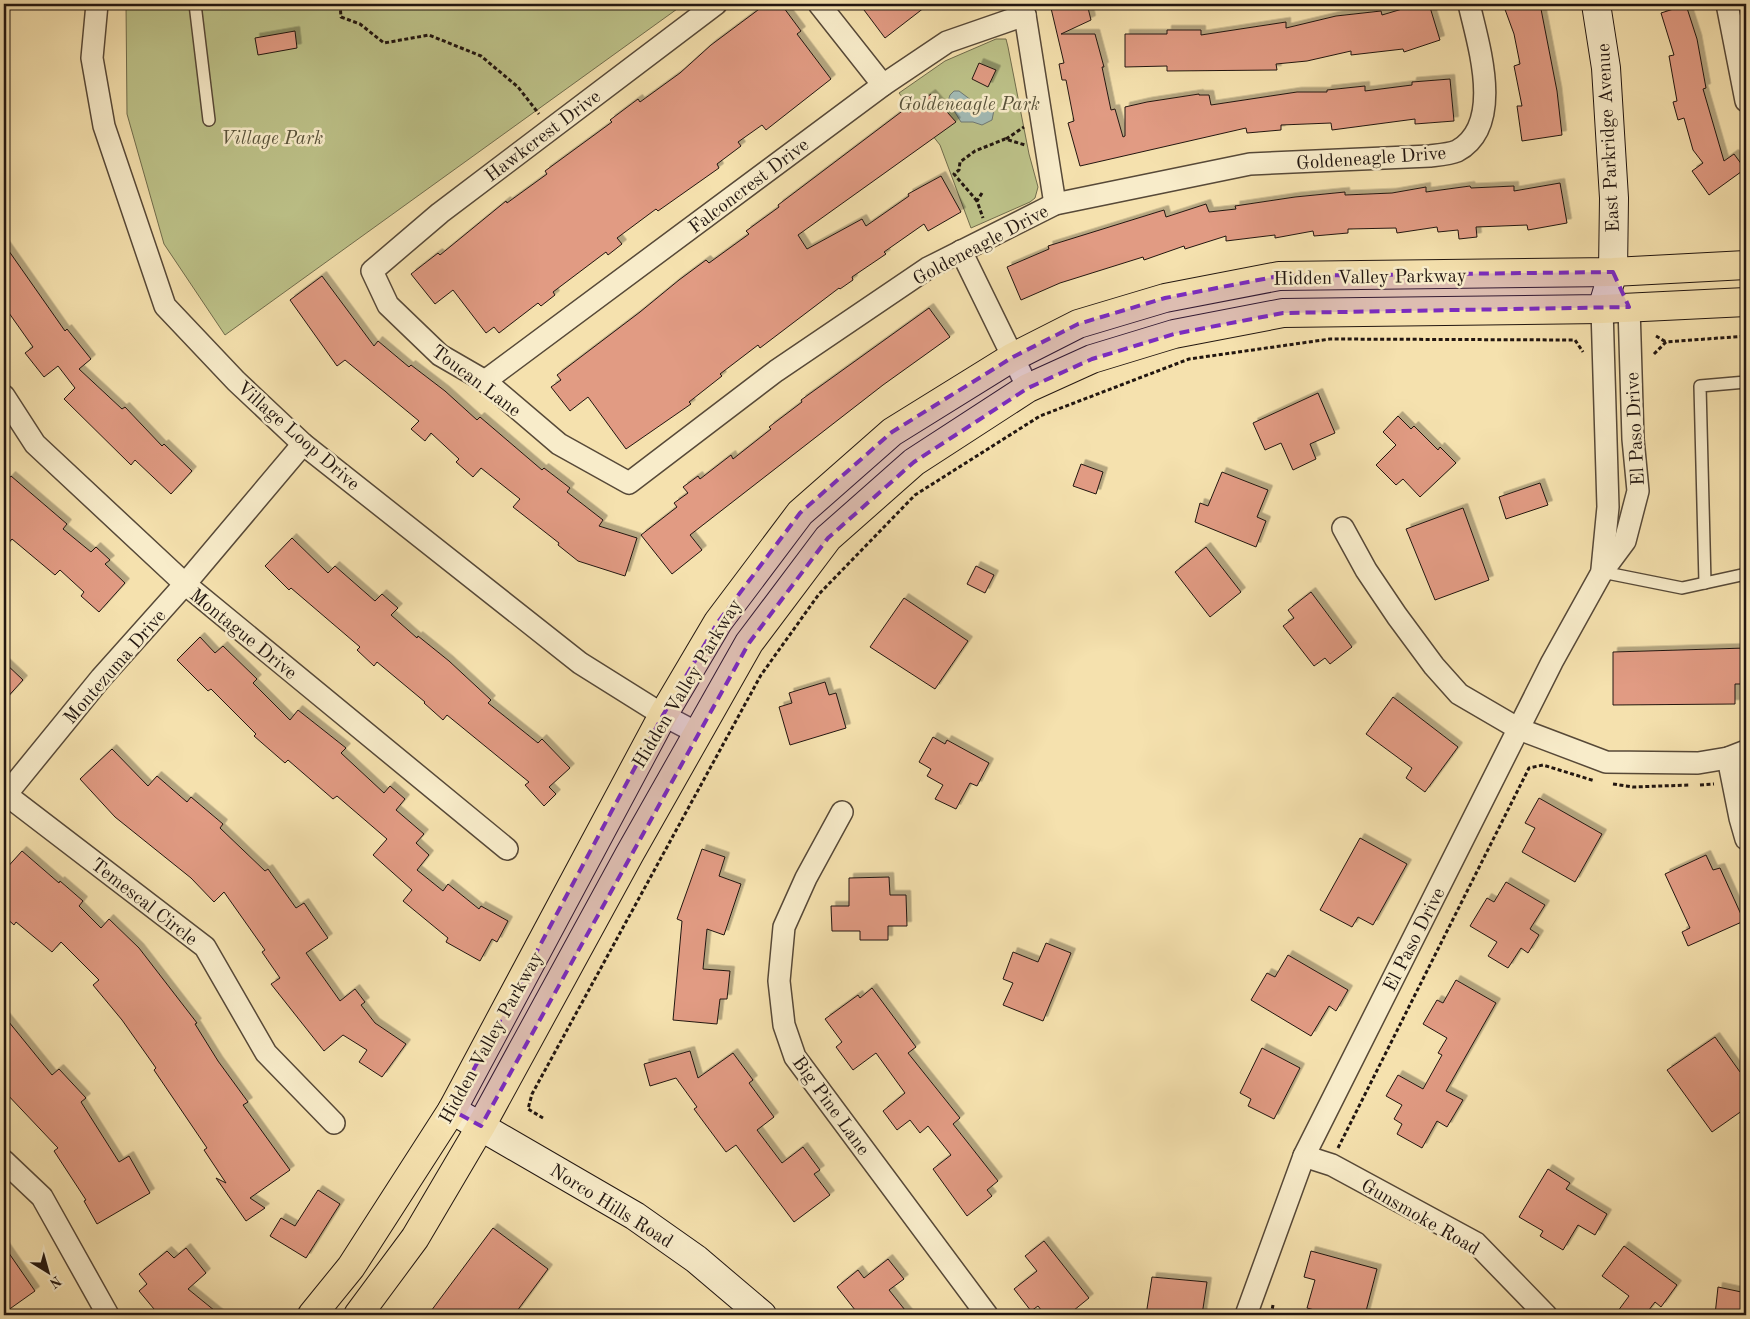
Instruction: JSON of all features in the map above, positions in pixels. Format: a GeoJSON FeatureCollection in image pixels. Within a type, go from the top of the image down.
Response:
{"type":"FeatureCollection","features":[{"type":"Feature","properties":{"kind":"main road","name":"Hidden Valley Parkway"},"geometry":{"type":"LineString","coordinates":[[312,1315],[350,1267],[452,1110],[663,715],[718,622],[800,513],[892,432],[1013,357],[1078,324],[1165,298],[1279,276],[1613,272],[1746,265]]}},
{"type":"Feature","properties":{"kind":"main road","name":"Hidden Valley Parkway"},"geometry":{"type":"LineString","coordinates":[[359,1315],[415,1238],[481,1126],[749,642],[828,538],[914,462],[1028,388],[1092,359],[1174,334],[1283,313],[1602,309],[1746,302]]}},
{"type":"Feature","properties":{"kind":"street","name":"Village Loop Drive"},"geometry":{"type":"LineString","coordinates":[[97,4],[92,58],[104,126],[165,306],[236,381],[303,444],[580,663],[663,715],[697,733]]}},
{"type":"Feature","properties":{"kind":"street","name":"Hawkcrest Drive"},"geometry":{"type":"LineString","coordinates":[[372,271],[440,212],[716,4]]}},
{"type":"Feature","properties":{"kind":"street"},"geometry":{"type":"LineString","coordinates":[[819,4],[883,85]]}},
{"type":"Feature","properties":{"kind":"street","name":"Goldeneagle Drive"},"geometry":{"type":"LineString","coordinates":[[629,482],[776,371],[928,268],[990,235],[1055,204],[1250,164],[1430,156],[1456,151],[1475,135],[1485,107],[1482,59],[1468,4]]}},
{"type":"Feature","properties":{"kind":"street","name":"East Parkridge Avenue"},"geometry":{"type":"LineString","coordinates":[[1596,4],[1606,68],[1614,198],[1613,272],[1602,309]]}},
{"type":"Feature","properties":{"kind":"street"},"geometry":{"type":"LineString","coordinates":[[1727,4],[1746,101]]}},
{"type":"Feature","properties":{"kind":"street"},"geometry":{"type":"LineString","coordinates":[[1022,9],[1055,204]]}},
{"type":"Feature","properties":{"kind":"street","name":"Falconcrest Drive"},"geometry":{"type":"LineString","coordinates":[[485,381],[883,85],[947,42],[1022,9]]}},
{"type":"Feature","properties":{"kind":"street"},"geometry":{"type":"LineString","coordinates":[[961,251],[1028,388]]}},
{"type":"Feature","properties":{"kind":"street","name":"Toucan Lane"},"geometry":{"type":"LineString","coordinates":[[372,271],[388,305],[440,355],[485,381],[559,444],[629,482]]}},
{"type":"Feature","properties":{"kind":"street","name":"East Parkridge Avenue"},"geometry":{"type":"LineString","coordinates":[[1613,272],[1629,307]]}},
{"type":"Feature","properties":{"kind":"street","name":"El Paso Drive"},"geometry":{"type":"LineString","coordinates":[[1246,1315],[1304,1156],[1552,662],[1602,572],[1625,540],[1638,491],[1633,439],[1629,307]]}},
{"type":"Feature","properties":{"kind":"street","name":"El Paso Drive"},"geometry":{"type":"LineString","coordinates":[[1602,309],[1608,507],[1602,572]]}},
{"type":"Feature","properties":{"kind":"street","name":"Montague Drive"},"geometry":{"type":"LineString","coordinates":[[4,396],[35,444],[185,584],[507,848]]}},
{"type":"Feature","properties":{"kind":"street","name":"Montezuma Drive"},"geometry":{"type":"LineString","coordinates":[[4,795],[101,678],[185,584],[303,444]]}},
{"type":"Feature","properties":{"kind":"street"},"geometry":{"type":"LineString","coordinates":[[1343,528],[1366,570],[1434,666],[1459,694],[1519,729],[1606,762],[1698,763],[1737,754],[1732,780],[1746,838]]}},
{"type":"Feature","properties":{"kind":"street","name":"Temescal Circle"},"geometry":{"type":"LineString","coordinates":[[4,795],[205,947],[266,1053],[334,1124]]}},
{"type":"Feature","properties":{"kind":"street","name":"Big Pine Lane"},"geometry":{"type":"LineString","coordinates":[[842,812],[806,878],[784,927],[779,981],[784,1025],[795,1057],[987,1315]]}},
{"type":"Feature","properties":{"kind":"street","name":"Norco Hills Road"},"geometry":{"type":"LineString","coordinates":[[452,1110],[634,1216],[696,1259],[762,1315]]}},
{"type":"Feature","properties":{"kind":"street","name":"Gunsmoke Road"},"geometry":{"type":"LineString","coordinates":[[1304,1156],[1329,1164],[1476,1243],[1546,1315]]}},
{"type":"Feature","properties":{"kind":"street"},"geometry":{"type":"LineString","coordinates":[[4,1161],[42,1197],[108,1315]]}},
{"type":"Feature","properties":{"kind":"lane"},"geometry":{"type":"LineString","coordinates":[[194,4],[210,120]]}},
{"type":"Feature","properties":{"kind":"lane"},"geometry":{"type":"LineString","coordinates":[[1706,583],[1700,386],[1746,382]]}},
{"type":"Feature","properties":{"kind":"lane"},"geometry":{"type":"LineString","coordinates":[[1602,572],[1682,588],[1746,574]]}},
{"type":"Feature","properties":{"kind":"path"},"geometry":{"type":"LineString","coordinates":[[340,4],[341,18],[360,24],[384,43],[429,35],[480,56],[518,87],[550,129]]}},
{"type":"Feature","properties":{"kind":"path"},"geometry":{"type":"LineString","coordinates":[[990,235],[980,213],[978,201],[954,174],[959,170],[960,162],[975,151],[1005,139],[1025,145],[1045,144]]}},
{"type":"Feature","properties":{"kind":"path"},"geometry":{"type":"LineString","coordinates":[[978,201],[982,193]]}},
{"type":"Feature","properties":{"kind":"path"},"geometry":{"type":"LineString","coordinates":[[543,1118],[528,1108],[532,1094],[761,675],[819,594],[915,494],[1040,416],[1189,359],[1330,339],[1575,340],[1581,335]]}},
{"type":"Feature","properties":{"kind":"path"},"geometry":{"type":"LineString","coordinates":[[1656,336],[1666,342],[1746,336]]}},
{"type":"Feature","properties":{"kind":"path"},"geometry":{"type":"LineString","coordinates":[[1575,340],[1586,357]]}},
{"type":"Feature","properties":{"kind":"path"},"geometry":{"type":"LineString","coordinates":[[1654,354],[1666,342]]}},
{"type":"Feature","properties":{"kind":"path"},"geometry":{"type":"LineString","coordinates":[[1329,1164],[1529,768],[1543,765],[1584,779],[1633,787],[1712,785],[1732,780]]}},
{"type":"Feature","properties":{"kind":"path"},"geometry":{"type":"LineString","coordinates":[[1271,1315],[1275,1298]]}},
{"type":"Feature","properties":{"kind":"highlighted area"},"geometry":{"type":"Polygon","coordinates":[[[1613,272],[1629,307],[1283,313],[1174,334],[1092,359],[1028,388],[914,462],[828,538],[749,643],[481,1126],[452,1110],[663,715],[718,622],[800,513],[892,432],[1013,357],[1078,324],[1165,298],[1279,276],[1613,272]]]}},
{"type":"Feature","properties":{"kind":"green space","name":"Village Park"},"geometry":{"type":"Polygon","coordinates":[[[126,4],[684,4],[225,335],[164,244],[127,114],[126,4]]]}},
{"type":"Feature","properties":{"kind":"green space","name":"Goldeneagle Park"},"geometry":{"type":"Polygon","coordinates":[[[996,39],[1006,39],[1029,154],[1038,187],[1035,198],[1030,202],[971,228],[940,145],[899,93],[945,61],[996,39]]]}},
{"type":"Feature","properties":{"kind":"water"},"geometry":{"type":"Polygon","coordinates":[[[954,91],[959,91],[971,100],[991,105],[994,110],[992,120],[982,125],[973,122],[961,122],[948,101],[954,91]]]}},
{"type":"Feature","properties":{"kind":"building"},"geometry":{"type":"Polygon","coordinates":[[[766,4],[781,4],[801,31],[797,34],[831,79],[766,130],[762,125],[738,142],[741,146],[717,164],[719,168],[658,211],[656,209],[617,238],[622,244],[608,255],[606,252],[553,292],[555,295],[541,306],[538,303],[499,333],[494,327],[486,333],[453,290],[435,304],[411,274],[438,253],[440,255],[506,201],[507,203],[547,174],[545,171],[612,122],[610,120],[638,99],[640,102],[680,73],[711,45],[766,4]]]}},
{"type":"Feature","properties":{"kind":"building"},"geometry":{"type":"Polygon","coordinates":[[[872,4],[929,4],[885,38],[864,10],[872,4]]]}},
{"type":"Feature","properties":{"kind":"building"},"geometry":{"type":"Polygon","coordinates":[[[1050,4],[1087,4],[1091,20],[1061,34],[1095,34],[1104,67],[1102,67],[1111,110],[1115,109],[1123,137],[1125,136],[1125,107],[1147,102],[1199,94],[1209,95],[1211,105],[1297,92],[1327,92],[1327,90],[1365,86],[1365,91],[1412,85],[1412,82],[1450,79],[1454,121],[1415,124],[1415,119],[1332,130],[1331,123],[1281,125],[1281,130],[1247,133],[1246,128],[1080,166],[1068,123],[1074,121],[1066,80],[1062,80],[1059,64],[1064,63],[1050,4]]]}},
{"type":"Feature","properties":{"kind":"building"},"geometry":{"type":"Polygon","coordinates":[[[1419,4],[1429,4],[1440,40],[1404,52],[1403,49],[1351,55],[1351,51],[1307,61],[1276,64],[1277,70],[1167,71],[1167,66],[1125,67],[1125,34],[1167,34],[1167,30],[1201,30],[1201,35],[1286,22],[1286,28],[1336,16],[1381,11],[1382,15],[1419,4]]]}},
{"type":"Feature","properties":{"kind":"building"},"geometry":{"type":"Polygon","coordinates":[[[1503,4],[1540,4],[1557,91],[1562,135],[1522,141],[1517,106],[1522,106],[1514,66],[1520,64],[1514,34],[1503,4]]]}},
{"type":"Feature","properties":{"kind":"building"},"geometry":{"type":"Polygon","coordinates":[[[1686,5],[1697,39],[1706,88],[1703,89],[1724,161],[1734,154],[1745,169],[1709,195],[1692,171],[1703,163],[1693,150],[1684,118],[1678,120],[1673,102],[1677,101],[1669,56],[1674,55],[1661,13],[1686,5]]]}},
{"type":"Feature","properties":{"kind":"building"},"geometry":{"type":"Polygon","coordinates":[[[295,31],[297,48],[258,55],[255,38],[295,31]]]}},
{"type":"Feature","properties":{"kind":"building"},"geometry":{"type":"Polygon","coordinates":[[[979,63],[996,70],[988,87],[972,79],[979,63]]]}},
{"type":"Feature","properties":{"kind":"building"},"geometry":{"type":"Polygon","coordinates":[[[931,94],[956,122],[798,235],[807,249],[862,219],[866,226],[909,196],[908,194],[941,176],[961,212],[928,231],[924,224],[884,252],[886,254],[852,277],[853,280],[839,288],[760,348],[758,345],[720,374],[722,376],[689,402],[691,404],[626,449],[588,397],[570,411],[551,387],[561,380],[557,375],[706,260],[709,263],[749,234],[746,231],[779,207],[778,205],[905,109],[907,112],[931,94]]]}},
{"type":"Feature","properties":{"kind":"building"},"geometry":{"type":"Polygon","coordinates":[[[1560,183],[1567,223],[1528,230],[1527,225],[1476,227],[1477,237],[1459,239],[1458,230],[1438,232],[1437,227],[1397,233],[1396,228],[1348,229],[1348,233],[1314,236],[1313,231],[1275,238],[1275,235],[1226,241],[1226,236],[1185,249],[1184,246],[1144,260],[1143,257],[1060,283],[1021,300],[1007,267],[1049,249],[1048,246],[1164,210],[1166,217],[1206,204],[1209,212],[1236,209],[1235,206],[1295,197],[1345,192],[1345,195],[1392,193],[1426,187],[1426,192],[1470,186],[1471,188],[1514,186],[1514,191],[1560,183]]]}},
{"type":"Feature","properties":{"kind":"building"},"geometry":{"type":"Polygon","coordinates":[[[4,244],[65,331],[67,329],[91,359],[79,369],[122,409],[125,407],[162,446],[164,444],[192,471],[171,494],[135,460],[131,465],[64,399],[75,388],[58,366],[44,377],[25,353],[33,347],[4,306],[4,244]]]}},
{"type":"Feature","properties":{"kind":"building"},"geometry":{"type":"Polygon","coordinates":[[[322,276],[374,346],[378,341],[409,367],[411,365],[445,391],[477,420],[480,417],[542,470],[544,468],[570,488],[567,492],[603,520],[599,526],[637,538],[625,576],[578,561],[558,545],[559,543],[513,507],[520,499],[481,468],[473,477],[456,462],[459,459],[431,433],[425,441],[411,429],[419,421],[345,360],[337,366],[290,300],[322,276]]]}},
{"type":"Feature","properties":{"kind":"building"},"geometry":{"type":"Polygon","coordinates":[[[929,308],[950,337],[883,385],[690,535],[702,550],[672,574],[641,535],[677,507],[674,503],[688,493],[683,487],[698,476],[700,479],[731,455],[733,459],[771,429],[769,427],[802,402],[801,400],[929,308]]]}},
{"type":"Feature","properties":{"kind":"building"},"geometry":{"type":"Polygon","coordinates":[[[1318,393],[1335,433],[1310,444],[1316,459],[1293,470],[1281,443],[1265,450],[1253,423],[1318,393]]]}},
{"type":"Feature","properties":{"kind":"building"},"geometry":{"type":"Polygon","coordinates":[[[1398,416],[1411,429],[1414,426],[1438,450],[1440,447],[1456,463],[1420,497],[1403,479],[1396,485],[1376,465],[1396,445],[1383,432],[1398,416]]]}},
{"type":"Feature","properties":{"kind":"building"},"geometry":{"type":"Polygon","coordinates":[[[1081,464],[1103,472],[1096,494],[1073,486],[1081,464]]]}},
{"type":"Feature","properties":{"kind":"building"},"geometry":{"type":"Polygon","coordinates":[[[1222,472],[1268,490],[1257,517],[1266,521],[1256,547],[1195,522],[1200,503],[1208,506],[1222,472]]]}},
{"type":"Feature","properties":{"kind":"building"},"geometry":{"type":"Polygon","coordinates":[[[11,476],[67,524],[63,529],[91,552],[96,547],[110,560],[105,564],[125,583],[99,612],[81,596],[84,592],[60,570],[55,575],[12,539],[4,548],[4,484],[11,476]]]}},
{"type":"Feature","properties":{"kind":"building"},"geometry":{"type":"Polygon","coordinates":[[[1540,483],[1548,505],[1506,519],[1499,497],[1540,483]]]}},
{"type":"Feature","properties":{"kind":"building"},"geometry":{"type":"Polygon","coordinates":[[[1463,508],[1489,580],[1435,600],[1406,529],[1463,508]]]}},
{"type":"Feature","properties":{"kind":"building"},"geometry":{"type":"Polygon","coordinates":[[[292,538],[328,573],[335,566],[375,601],[382,594],[398,608],[391,615],[417,638],[418,636],[449,661],[491,700],[488,703],[538,743],[542,739],[570,768],[549,787],[556,794],[544,806],[525,785],[529,782],[447,715],[443,720],[425,702],[377,662],[374,666],[357,650],[360,647],[291,588],[289,590],[265,566],[292,538]]]}},
{"type":"Feature","properties":{"kind":"building"},"geometry":{"type":"Polygon","coordinates":[[[1206,547],[1241,592],[1210,617],[1175,572],[1206,547]]]}},
{"type":"Feature","properties":{"kind":"building"},"geometry":{"type":"Polygon","coordinates":[[[976,566],[994,575],[985,593],[967,584],[976,566]]]}},
{"type":"Feature","properties":{"kind":"building"},"geometry":{"type":"Polygon","coordinates":[[[1311,592],[1352,647],[1330,664],[1325,658],[1314,666],[1283,626],[1294,618],[1288,610],[1311,592]]]}},
{"type":"Feature","properties":{"kind":"building"},"geometry":{"type":"Polygon","coordinates":[[[904,598],[968,641],[935,689],[870,647],[904,598]]]}},
{"type":"Feature","properties":{"kind":"building"},"geometry":{"type":"Polygon","coordinates":[[[200,637],[215,653],[223,646],[257,679],[253,683],[290,720],[298,710],[346,748],[341,753],[384,793],[390,786],[405,799],[396,810],[424,834],[416,843],[429,855],[417,870],[443,891],[448,884],[479,909],[481,906],[508,921],[497,942],[492,939],[480,961],[446,942],[448,938],[403,901],[412,890],[373,855],[387,839],[337,796],[333,799],[288,760],[285,763],[254,736],[256,734],[211,689],[208,691],[177,660],[200,637]]]}},
{"type":"Feature","properties":{"kind":"building"},"geometry":{"type":"Polygon","coordinates":[[[1746,648],[1746,684],[1735,684],[1735,704],[1613,705],[1613,652],[1746,648]]]}},
{"type":"Feature","properties":{"kind":"building"},"geometry":{"type":"Polygon","coordinates":[[[4,662],[23,680],[4,701],[4,662]]]}},
{"type":"Feature","properties":{"kind":"building"},"geometry":{"type":"Polygon","coordinates":[[[825,682],[829,695],[836,693],[846,728],[790,745],[779,707],[792,703],[789,693],[825,682]]]}},
{"type":"Feature","properties":{"kind":"building"},"geometry":{"type":"Polygon","coordinates":[[[1393,697],[1458,747],[1425,792],[1406,778],[1412,768],[1366,734],[1393,697]]]}},
{"type":"Feature","properties":{"kind":"building"},"geometry":{"type":"Polygon","coordinates":[[[933,737],[945,744],[947,740],[989,763],[977,786],[970,783],[956,809],[935,799],[943,785],[927,776],[931,769],[919,762],[933,737]]]}},
{"type":"Feature","properties":{"kind":"building"},"geometry":{"type":"Polygon","coordinates":[[[112,749],[148,786],[157,776],[187,802],[191,797],[223,824],[220,828],[265,871],[268,869],[296,908],[304,903],[328,938],[306,953],[340,1001],[355,989],[365,1002],[361,1005],[375,1023],[406,1044],[382,1077],[359,1062],[367,1050],[343,1035],[324,1051],[271,984],[280,978],[262,952],[265,950],[224,892],[214,902],[191,878],[115,817],[80,779],[112,749]]]}},
{"type":"Feature","properties":{"kind":"building"},"geometry":{"type":"Polygon","coordinates":[[[1539,798],[1602,834],[1575,882],[1522,852],[1535,828],[1525,823],[1539,798]]]}},
{"type":"Feature","properties":{"kind":"building"},"geometry":{"type":"Polygon","coordinates":[[[1360,838],[1407,864],[1373,925],[1358,917],[1352,927],[1320,910],[1360,838]]]}},
{"type":"Feature","properties":{"kind":"building"},"geometry":{"type":"Polygon","coordinates":[[[702,849],[725,857],[719,876],[741,884],[724,935],[707,929],[703,969],[730,971],[727,999],[720,999],[717,1024],[673,1020],[682,921],[677,919],[702,849]]]}},
{"type":"Feature","properties":{"kind":"building"},"geometry":{"type":"Polygon","coordinates":[[[22,851],[83,901],[79,906],[101,928],[109,919],[139,948],[197,1023],[195,1024],[218,1061],[248,1102],[243,1105],[290,1170],[250,1198],[265,1208],[246,1221],[216,1178],[226,1183],[204,1150],[207,1148],[154,1070],[156,1068],[122,1020],[93,985],[99,980],[61,942],[52,952],[16,922],[14,925],[4,916],[4,871],[22,851]]]}},
{"type":"Feature","properties":{"kind":"building"},"geometry":{"type":"Polygon","coordinates":[[[1706,855],[1713,870],[1720,868],[1744,921],[1688,946],[1682,932],[1690,928],[1665,874],[1706,855]]]}},
{"type":"Feature","properties":{"kind":"building"},"geometry":{"type":"Polygon","coordinates":[[[889,877],[890,895],[906,895],[907,926],[888,926],[888,940],[860,940],[860,931],[832,931],[831,906],[849,906],[849,878],[889,877]]]}},
{"type":"Feature","properties":{"kind":"building"},"geometry":{"type":"Polygon","coordinates":[[[1506,882],[1545,905],[1530,929],[1539,935],[1528,953],[1521,948],[1508,968],[1488,956],[1497,942],[1470,926],[1487,898],[1494,902],[1506,882]]]}},
{"type":"Feature","properties":{"kind":"building"},"geometry":{"type":"Polygon","coordinates":[[[1046,943],[1071,953],[1043,1021],[1003,1005],[1013,983],[1003,979],[1013,952],[1038,962],[1046,943]]]}},
{"type":"Feature","properties":{"kind":"building"},"geometry":{"type":"Polygon","coordinates":[[[1288,955],[1348,990],[1336,1011],[1329,1006],[1311,1036],[1251,1000],[1267,973],[1275,977],[1288,955]]]}},
{"type":"Feature","properties":{"kind":"building"},"geometry":{"type":"Polygon","coordinates":[[[1456,980],[1496,1003],[1446,1091],[1463,1100],[1447,1127],[1437,1121],[1422,1148],[1397,1134],[1402,1124],[1394,1119],[1402,1105],[1386,1096],[1398,1075],[1423,1089],[1442,1055],[1438,1053],[1447,1038],[1423,1024],[1437,1000],[1443,1003],[1456,980]]]}},
{"type":"Feature","properties":{"kind":"building"},"geometry":{"type":"Polygon","coordinates":[[[872,988],[916,1047],[908,1053],[960,1118],[953,1124],[998,1181],[987,1190],[992,1196],[967,1216],[933,1169],[951,1155],[928,1126],[920,1133],[910,1120],[897,1130],[883,1111],[905,1093],[876,1053],[853,1070],[836,1047],[842,1042],[825,1019],[858,995],[860,998],[872,988]]]}},
{"type":"Feature","properties":{"kind":"building"},"geometry":{"type":"Polygon","coordinates":[[[4,1016],[52,1075],[59,1069],[86,1098],[81,1102],[119,1162],[129,1156],[150,1193],[97,1224],[84,1201],[86,1200],[54,1151],[58,1148],[4,1091],[4,1016]]]}},
{"type":"Feature","properties":{"kind":"building"},"geometry":{"type":"Polygon","coordinates":[[[1715,1037],[1740,1072],[1746,1067],[1746,1108],[1712,1132],[1667,1070],[1715,1037]]]}},
{"type":"Feature","properties":{"kind":"building"},"geometry":{"type":"Polygon","coordinates":[[[1262,1048],[1300,1068],[1274,1119],[1248,1106],[1251,1099],[1240,1093],[1262,1048]]]}},
{"type":"Feature","properties":{"kind":"building"},"geometry":{"type":"Polygon","coordinates":[[[690,1051],[698,1078],[733,1053],[753,1080],[749,1083],[774,1117],[757,1130],[782,1163],[803,1147],[820,1170],[814,1174],[830,1195],[794,1222],[736,1145],[726,1152],[694,1109],[697,1107],[676,1078],[650,1086],[644,1064],[690,1051]]]}},
{"type":"Feature","properties":{"kind":"building"},"geometry":{"type":"Polygon","coordinates":[[[1548,1169],[1570,1183],[1566,1189],[1607,1214],[1595,1235],[1578,1225],[1563,1250],[1540,1236],[1543,1231],[1519,1217],[1548,1169]]]}},
{"type":"Feature","properties":{"kind":"building"},"geometry":{"type":"Polygon","coordinates":[[[318,1190],[340,1204],[306,1258],[270,1236],[281,1218],[295,1226],[318,1190]]]}},
{"type":"Feature","properties":{"kind":"building"},"geometry":{"type":"Polygon","coordinates":[[[493,1228],[548,1269],[514,1315],[428,1315],[493,1228]]]}},
{"type":"Feature","properties":{"kind":"building"},"geometry":{"type":"Polygon","coordinates":[[[1044,1241],[1089,1298],[1068,1315],[1045,1315],[1038,1306],[1031,1311],[1014,1289],[1037,1271],[1025,1256],[1044,1241]]]}},
{"type":"Feature","properties":{"kind":"building"},"geometry":{"type":"Polygon","coordinates":[[[4,1246],[35,1291],[4,1313],[4,1246]]]}},
{"type":"Feature","properties":{"kind":"building"},"geometry":{"type":"Polygon","coordinates":[[[1624,1246],[1677,1285],[1661,1307],[1655,1302],[1645,1315],[1615,1315],[1629,1296],[1602,1276],[1624,1246]]]}},
{"type":"Feature","properties":{"kind":"building"},"geometry":{"type":"Polygon","coordinates":[[[186,1248],[206,1273],[188,1289],[220,1315],[159,1315],[139,1291],[147,1284],[139,1274],[167,1251],[174,1258],[186,1248]]]}},
{"type":"Feature","properties":{"kind":"building"},"geometry":{"type":"Polygon","coordinates":[[[1311,1251],[1377,1269],[1365,1315],[1333,1315],[1307,1308],[1315,1280],[1304,1277],[1311,1251]]]}},
{"type":"Feature","properties":{"kind":"building"},"geometry":{"type":"Polygon","coordinates":[[[888,1259],[904,1279],[889,1290],[909,1315],[859,1315],[837,1287],[858,1270],[864,1278],[888,1259]]]}},
{"type":"Feature","properties":{"kind":"building"},"geometry":{"type":"Polygon","coordinates":[[[1152,1277],[1207,1282],[1202,1315],[1146,1315],[1152,1277]]]}},
{"type":"Feature","properties":{"kind":"building"},"geometry":{"type":"Polygon","coordinates":[[[1718,1287],[1746,1293],[1746,1315],[1715,1315],[1718,1287]]]}}]}
